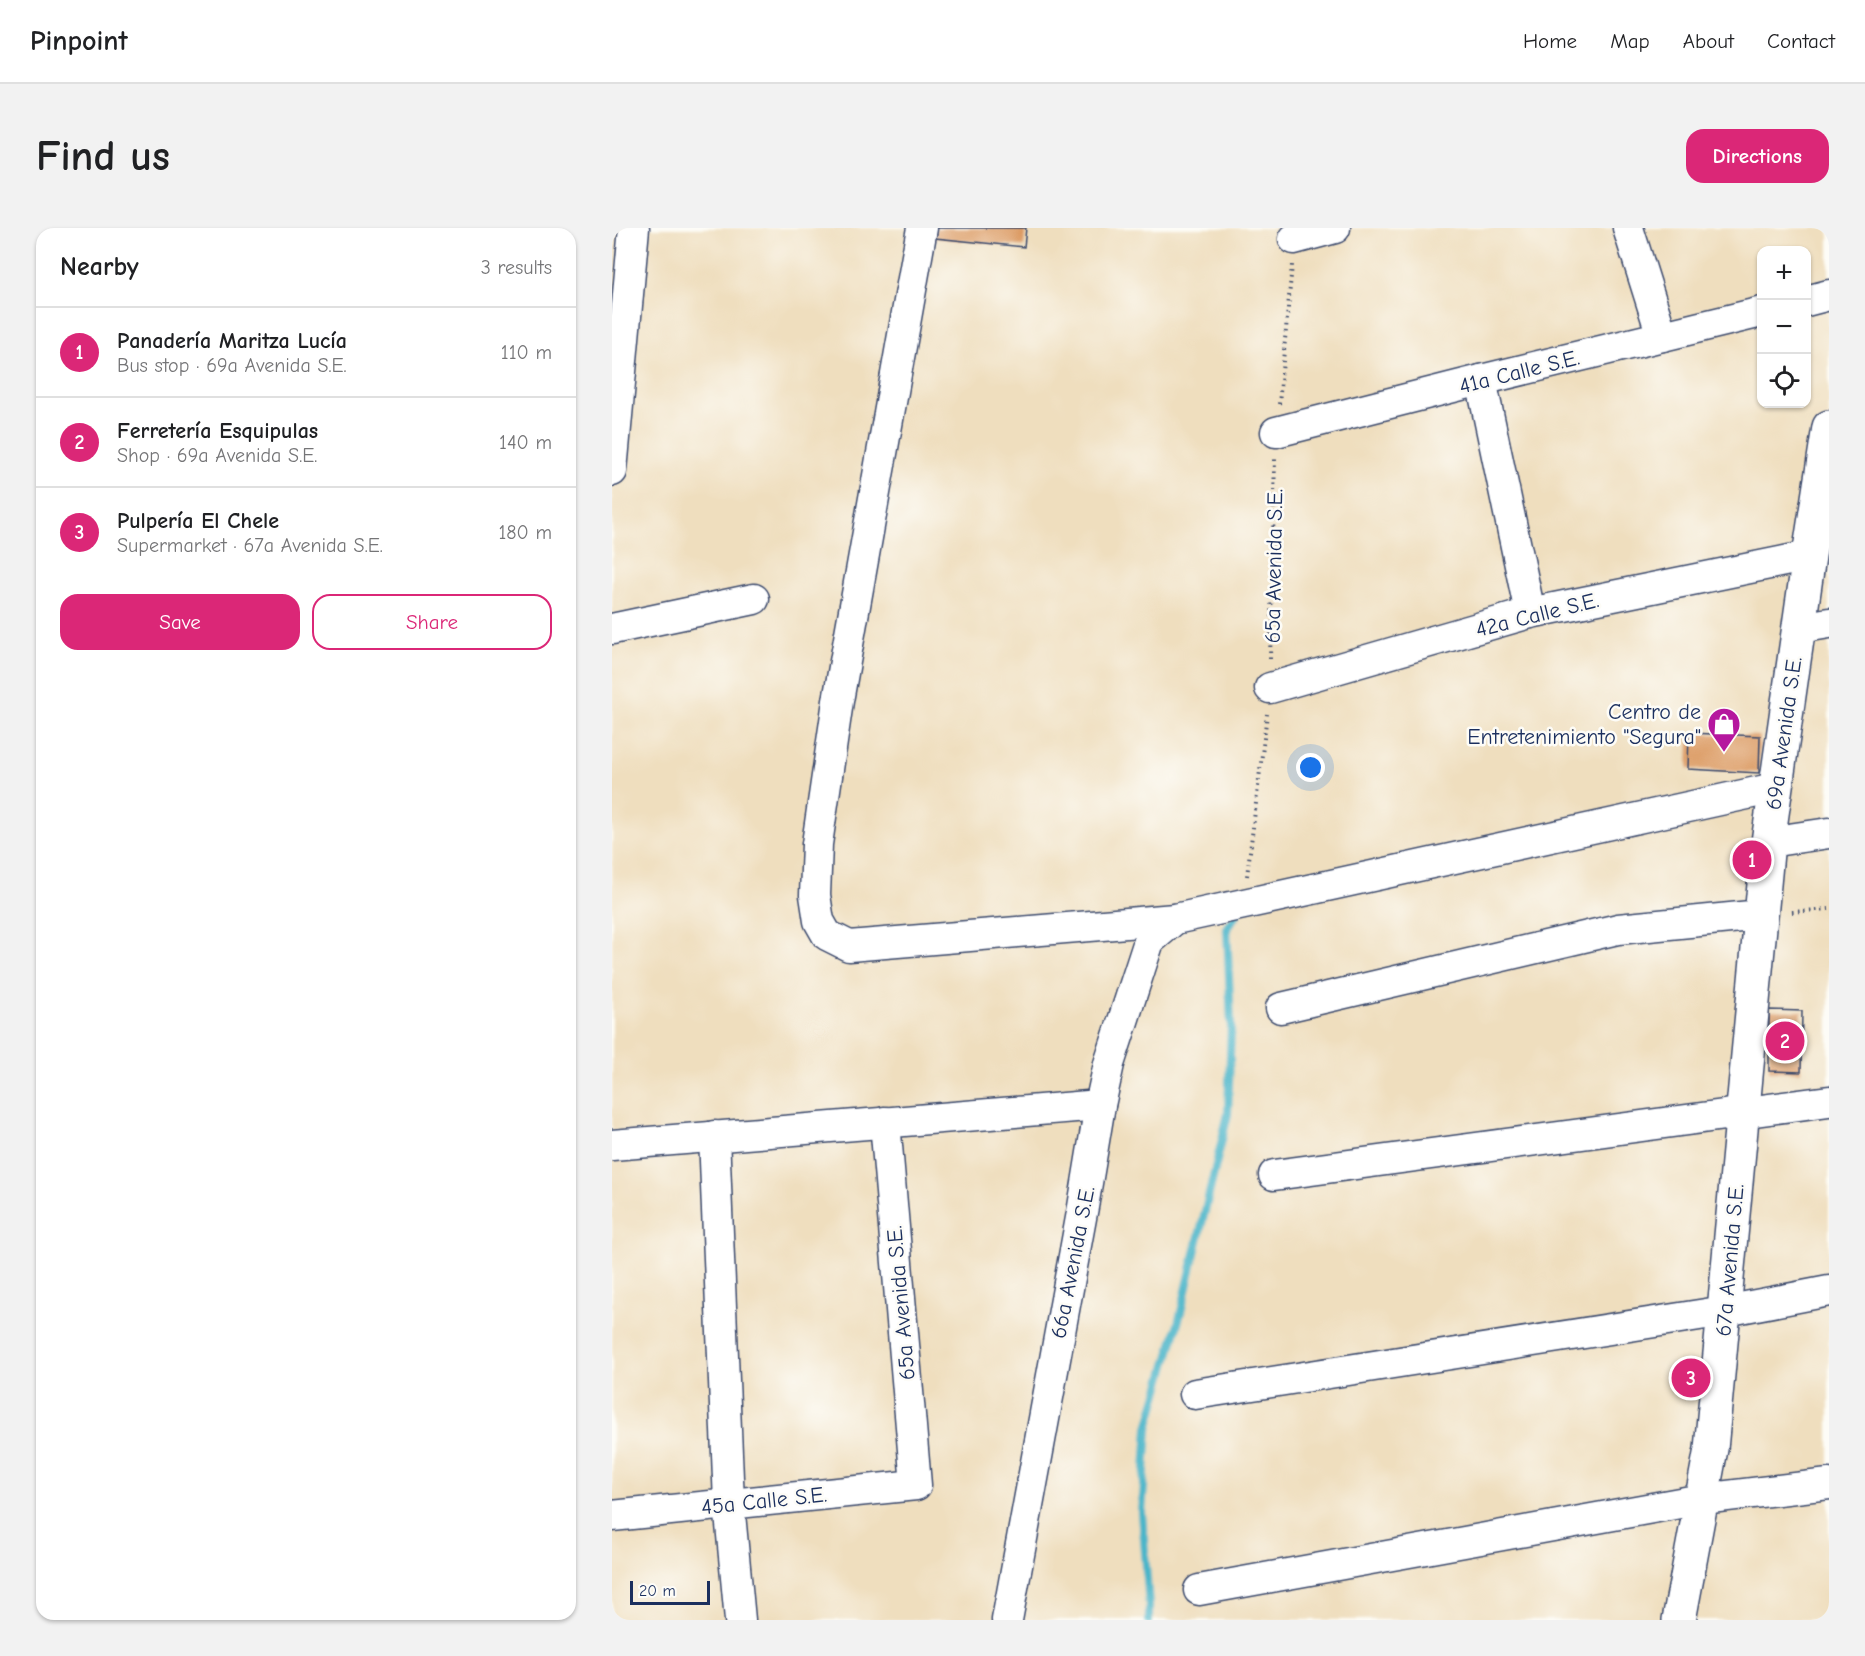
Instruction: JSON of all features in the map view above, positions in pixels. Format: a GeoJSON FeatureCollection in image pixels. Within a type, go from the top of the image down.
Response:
{"type":"FeatureCollection","features":[{"type":"Feature","properties":{"kind":"street"},"geometry":{"type":"LineString","coordinates":[[612,471],[634,228]]}},
{"type":"Feature","properties":{"kind":"street"},"geometry":{"type":"LineString","coordinates":[[922,228],[840,690],[818,833],[815,895],[819,921],[827,935],[849,946],[1175,919],[1776,788]]}},
{"type":"Feature","properties":{"kind":"street"},"geometry":{"type":"LineString","coordinates":[[1294,239],[1335,228]]}},
{"type":"Feature","properties":{"kind":"street"},"geometry":{"type":"LineString","coordinates":[[1628,228],[1662,336]]}},
{"type":"Feature","properties":{"kind":"street"},"geometry":{"type":"LineString","coordinates":[[1810,300],[1829,295]]}},
{"type":"Feature","properties":{"kind":"street","name":"41a Calle S.E."},"geometry":{"type":"LineString","coordinates":[[1276,432],[1757,313]]}},
{"type":"Feature","properties":{"kind":"street"},"geometry":{"type":"LineString","coordinates":[[1481,380],[1530,613]]}},
{"type":"Feature","properties":{"kind":"street","name":"69a Avenida S.E."},"geometry":{"type":"LineString","coordinates":[[1743,1113],[1768,842],[1776,788],[1814,626],[1809,556],[1824,490],[1829,427]]}},
{"type":"Feature","properties":{"kind":"street","name":"42a Calle S.E."},"geometry":{"type":"LineString","coordinates":[[1270,688],[1530,613],[1809,556]]}},
{"type":"Feature","properties":{"kind":"street"},"geometry":{"type":"LineString","coordinates":[[612,629],[754,599]]}},
{"type":"Feature","properties":{"kind":"street"},"geometry":{"type":"LineString","coordinates":[[1768,842],[1829,833]]}},
{"type":"Feature","properties":{"kind":"street"},"geometry":{"type":"LineString","coordinates":[[1281,1008],[1618,929],[1761,915]]}},
{"type":"Feature","properties":{"kind":"street","name":"66a Avenida S.E."},"geometry":{"type":"LineString","coordinates":[[1006,1620],[1109,1064],[1149,941],[1175,919]]}},
{"type":"Feature","properties":{"kind":"street"},"geometry":{"type":"LineString","coordinates":[[1274,1174],[1829,1101]]}},
{"type":"Feature","properties":{"kind":"street"},"geometry":{"type":"LineString","coordinates":[[612,1145],[1100,1105]]}},
{"type":"Feature","properties":{"kind":"street","name":"67a Avenida S.E."},"geometry":{"type":"LineString","coordinates":[[1679,1620],[1712,1449],[1743,1113]]}},
{"type":"Feature","properties":{"kind":"street","name":"65a Avenida S.E."},"geometry":{"type":"LineString","coordinates":[[885,1122],[916,1485]]}},
{"type":"Feature","properties":{"kind":"street"},"geometry":{"type":"LineString","coordinates":[[714,1136],[729,1503],[740,1620]]}},
{"type":"Feature","properties":{"kind":"street"},"geometry":{"type":"LineString","coordinates":[[1195,1394],[1725,1311],[1829,1291]]}},
{"type":"Feature","properties":{"kind":"street"},"geometry":{"type":"LineString","coordinates":[[1199,1590],[1702,1499],[1829,1484]]}},
{"type":"Feature","properties":{"kind":"street","name":"45a Calle S.E."},"geometry":{"type":"LineString","coordinates":[[612,1516],[916,1485]]}},
{"type":"Feature","properties":{"kind":"path","name":"65a Avenida S.E."},"geometry":{"type":"LineString","coordinates":[[1244,904],[1270,688],[1276,432],[1294,239]]}},
{"type":"Feature","properties":{"kind":"path"},"geometry":{"type":"LineString","coordinates":[[1761,915],[1829,909]]}},
{"type":"Feature","properties":{"kind":"building"},"geometry":{"type":"Polygon","coordinates":[[[936,228],[1026,228],[1024,247],[935,238],[936,228]]]}},
{"type":"Feature","properties":{"kind":"building","name":"Centro de Entretenimiento \"Segura\""},"geometry":{"type":"Polygon","coordinates":[[[1689,733],[1760,736],[1759,773],[1688,769],[1689,733]]]}},
{"type":"Feature","properties":{"kind":"building"},"geometry":{"type":"Polygon","coordinates":[[[1769,1010],[1802,1011],[1801,1072],[1769,1071],[1769,1010]]]}},
{"type":"Feature","properties":{"kind":"waterway"},"geometry":{"type":"LineString","coordinates":[[1149,1620],[1142,1513],[1148,1428],[1180,1316],[1228,1114],[1231,1025],[1227,928],[1237,914]]}},
{"type":"Feature","properties":{"kind":"place","name":"Centro de Entretenimiento \"Segura\""},"geometry":{"type":"Point","coordinates":[1724,753]}},
{"type":"Feature","properties":{"kind":"place","name":"Panadería Maritza Lucía"},"geometry":{"type":"Point","coordinates":[1752,860]}},
{"type":"Feature","properties":{"kind":"place","name":"Ferretería Esquipulas"},"geometry":{"type":"Point","coordinates":[1785,1041]}},
{"type":"Feature","properties":{"kind":"place","name":"Pulpería El Chele"},"geometry":{"type":"Point","coordinates":[1691,1378]}}]}
